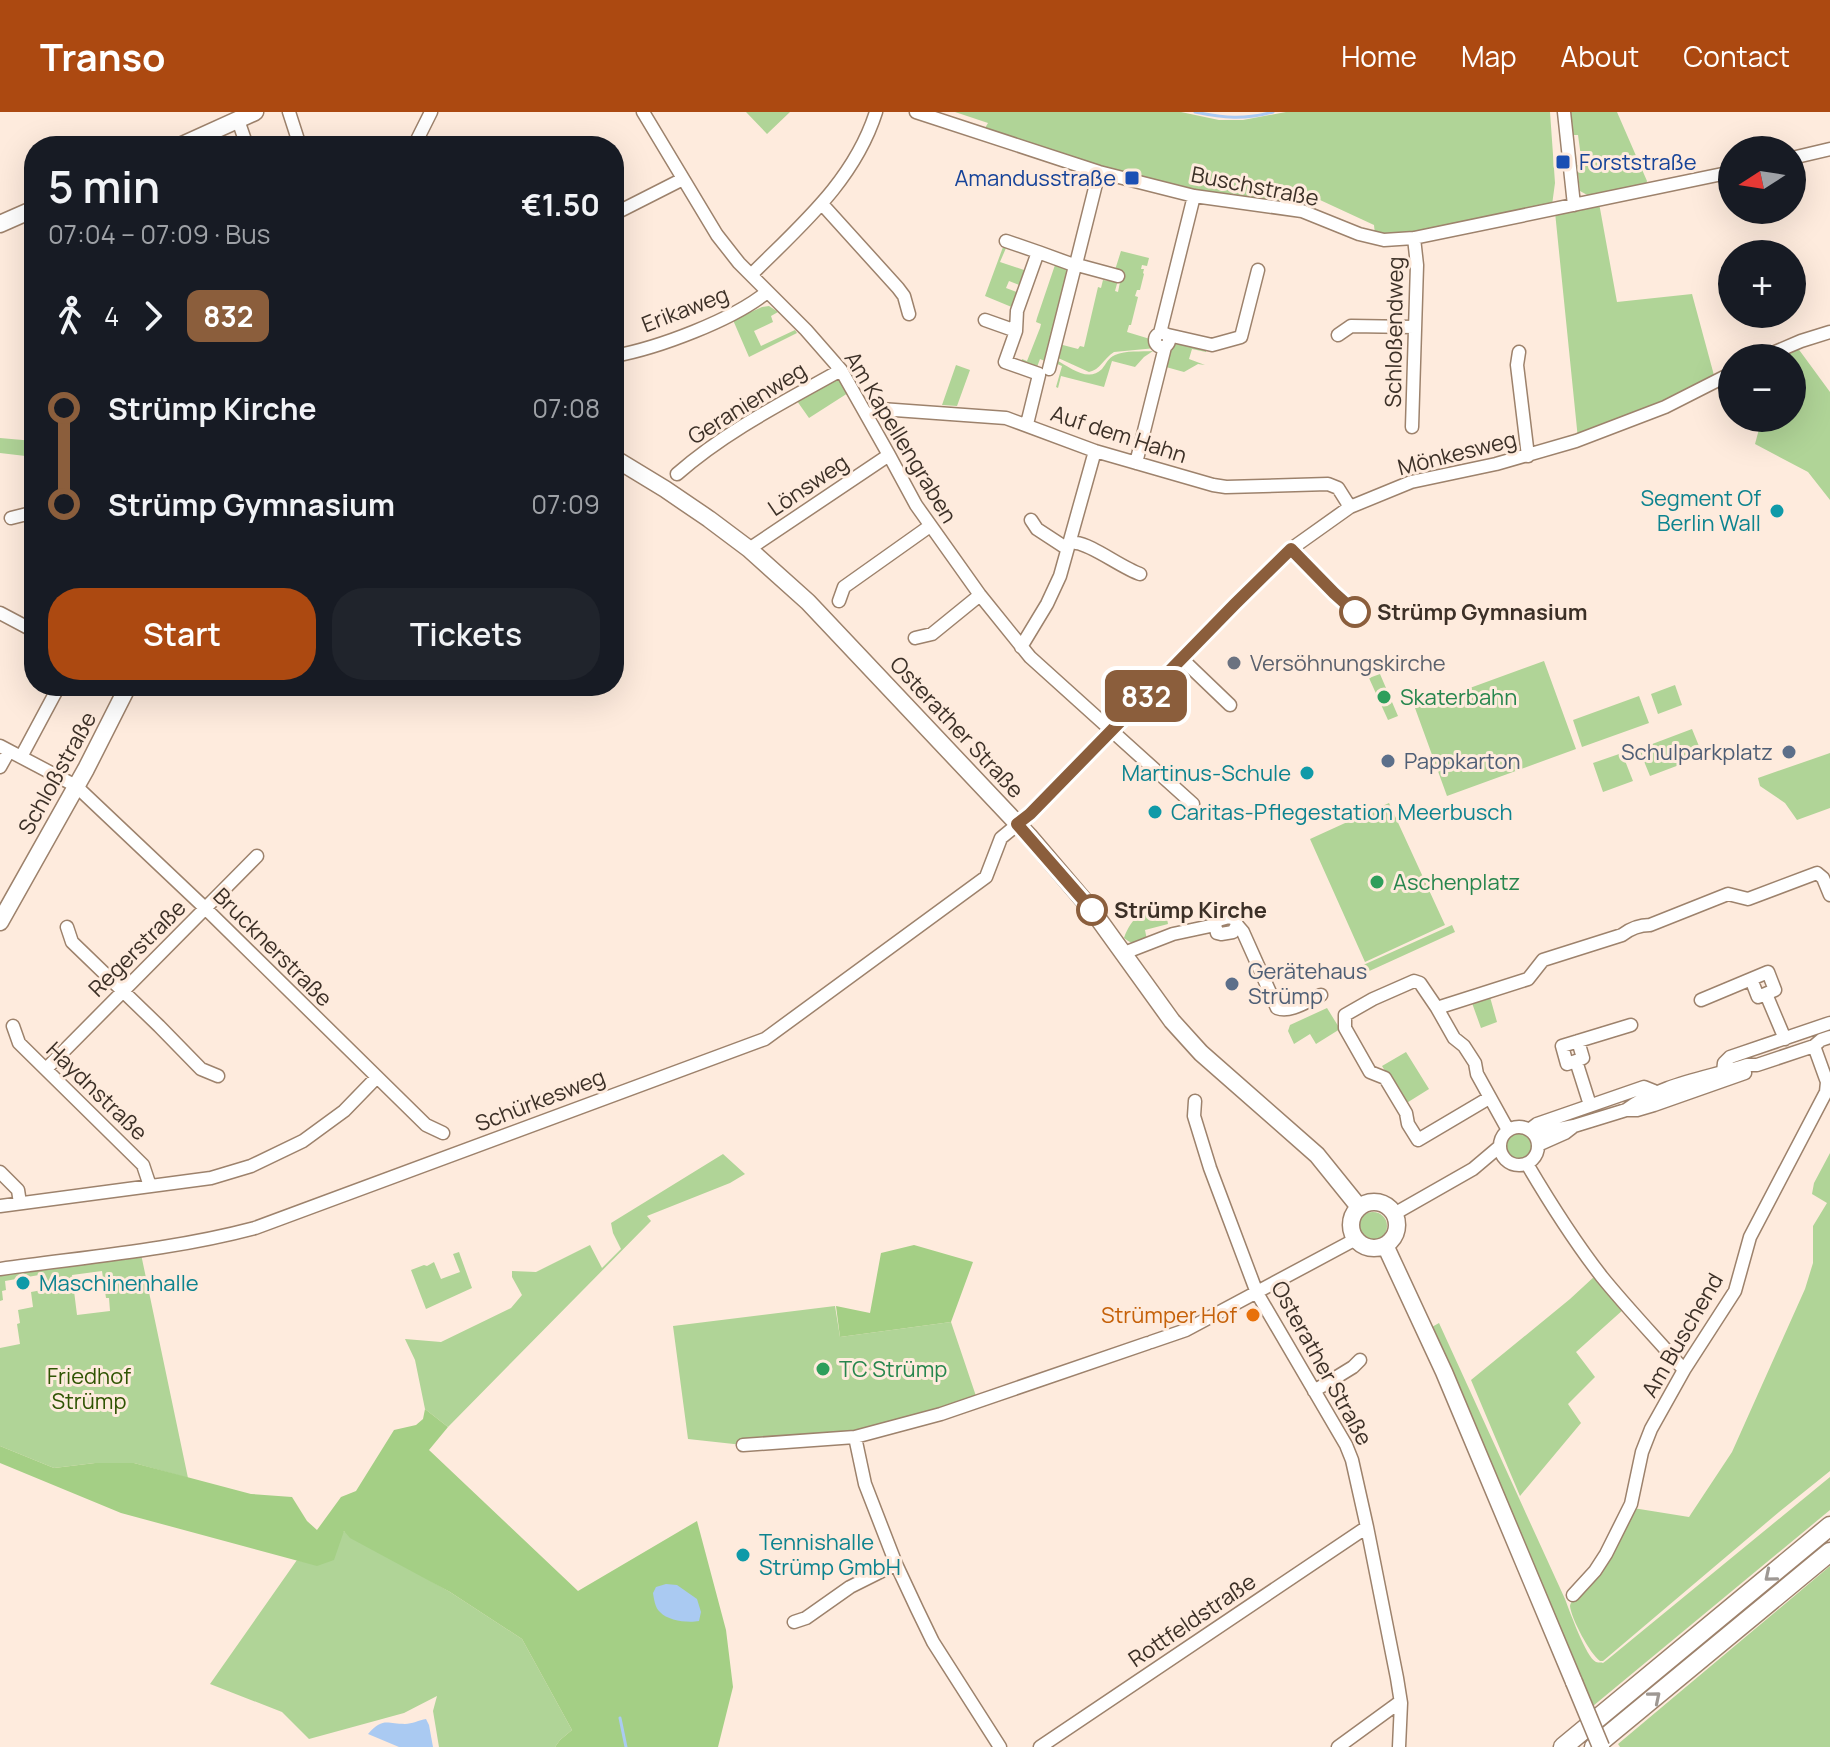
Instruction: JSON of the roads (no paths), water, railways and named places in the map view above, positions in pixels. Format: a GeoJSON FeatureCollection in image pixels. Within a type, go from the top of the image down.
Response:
{"type":"FeatureCollection","features":[{"type":"Feature","properties":{"kind":"highway"},"geometry":{"type":"LineString","coordinates":[[1563,1747],[1830,1526]]}},
{"type":"Feature","properties":{"kind":"highway"},"geometry":{"type":"LineString","coordinates":[[1594,1747],[1830,1552]]}},
{"type":"Feature","properties":{"kind":"main road"},"geometry":{"type":"LineString","coordinates":[[202,136],[255,112]]}},
{"type":"Feature","properties":{"kind":"main road"},"geometry":{"type":"LineString","coordinates":[[0,224],[24,213]]}},
{"type":"Feature","properties":{"kind":"main road","name":"Osterather Straße"},"geometry":{"type":"LineString","coordinates":[[624,464],[665,489],[749,549],[808,602],[1017,824],[1092,910],[1172,1021],[1201,1053],[1317,1155],[1359,1207]]}},
{"type":"Feature","properties":{"kind":"main road","name":"Schloßstraße"},"geometry":{"type":"LineString","coordinates":[[0,922],[123,696]]}},
{"type":"Feature","properties":{"kind":"main road"},"geometry":{"type":"LineString","coordinates":[[1388,1251],[1369,1247],[1356,1239],[1351,1226],[1355,1213],[1366,1203],[1381,1203],[1394,1214],[1395,1235],[1388,1251],[1444,1372],[1601,1747]]}},
{"type":"Feature","properties":{"kind":"street"},"geometry":{"type":"LineString","coordinates":[[289,112],[297,136]]}},
{"type":"Feature","properties":{"kind":"street"},"geometry":{"type":"LineString","coordinates":[[419,136],[431,112]]}},
{"type":"Feature","properties":{"kind":"street","name":"Am Kapellengraben"},"geometry":{"type":"LineString","coordinates":[[643,112],[717,235],[841,370],[916,505],[1021,647],[1193,804]]}},
{"type":"Feature","properties":{"kind":"street"},"geometry":{"type":"LineString","coordinates":[[751,275],[822,204],[848,172],[867,137],[876,112]]}},
{"type":"Feature","properties":{"kind":"street","name":"Buschstraße"},"geometry":{"type":"LineString","coordinates":[[916,112],[1099,172],[1194,196],[1302,211],[1359,234],[1384,240],[1414,238],[1718,175]]}},
{"type":"Feature","properties":{"kind":"street"},"geometry":{"type":"LineString","coordinates":[[1564,112],[1574,205]]}},
{"type":"Feature","properties":{"kind":"street"},"geometry":{"type":"LineString","coordinates":[[238,120],[244,136]]}},
{"type":"Feature","properties":{"kind":"street"},"geometry":{"type":"LineString","coordinates":[[1806,155],[1830,149]]}},
{"type":"Feature","properties":{"kind":"street"},"geometry":{"type":"LineString","coordinates":[[1027,424],[1076,265],[1099,172]]}},
{"type":"Feature","properties":{"kind":"street"},"geometry":{"type":"LineString","coordinates":[[624,209],[683,179]]}},
{"type":"Feature","properties":{"kind":"street"},"geometry":{"type":"LineString","coordinates":[[1136,463],[1194,196]]}},
{"type":"Feature","properties":{"kind":"street"},"geometry":{"type":"LineString","coordinates":[[822,204],[898,288],[904,296],[909,314]]}},
{"type":"Feature","properties":{"kind":"street","name":"Schloßendweg"},"geometry":{"type":"LineString","coordinates":[[1412,427],[1417,265],[1414,238]]}},
{"type":"Feature","properties":{"kind":"street"},"geometry":{"type":"LineString","coordinates":[[1006,241],[1118,276]]}},
{"type":"Feature","properties":{"kind":"street"},"geometry":{"type":"LineString","coordinates":[[1038,252],[1017,311],[1016,331],[1005,362],[1042,372]]}},
{"type":"Feature","properties":{"kind":"street"},"geometry":{"type":"LineString","coordinates":[[1164,338],[1212,345],[1241,337],[1258,270]]}},
{"type":"Feature","properties":{"kind":"street","name":"Erikaweg"},"geometry":{"type":"LineString","coordinates":[[624,353],[679,337],[752,304],[767,292]]}},
{"type":"Feature","properties":{"kind":"street"},"geometry":{"type":"LineString","coordinates":[[985,320],[1016,331]]}},
{"type":"Feature","properties":{"kind":"street"},"geometry":{"type":"LineString","coordinates":[[1338,335],[1351,326],[1414,327]]}},
{"type":"Feature","properties":{"kind":"street"},"geometry":{"type":"LineString","coordinates":[[1794,344],[1830,332]]}},
{"type":"Feature","properties":{"kind":"street"},"geometry":{"type":"LineString","coordinates":[[1519,352],[1517,365],[1528,456]]}},
{"type":"Feature","properties":{"kind":"street","name":"Geranienweg"},"geometry":{"type":"LineString","coordinates":[[677,474],[732,432],[841,370]]}},
{"type":"Feature","properties":{"kind":"street","name":"Mönkesweg"},"geometry":{"type":"LineString","coordinates":[[1017,824],[1291,549],[1350,507],[1411,482],[1528,456],[1576,441],[1665,407],[1718,380]]}},
{"type":"Feature","properties":{"kind":"street","name":"Auf dem Hahn"},"geometry":{"type":"LineString","coordinates":[[868,415],[881,409],[892,409],[999,417],[1027,424],[1095,451],[1226,487],[1328,484],[1338,488],[1350,507]]}},
{"type":"Feature","properties":{"kind":"street"},"geometry":{"type":"LineString","coordinates":[[1021,647],[1060,576],[1095,451]]}},
{"type":"Feature","properties":{"kind":"street","name":"Lönsweg"},"geometry":{"type":"LineString","coordinates":[[749,549],[889,455]]}},
{"type":"Feature","properties":{"kind":"street"},"geometry":{"type":"LineString","coordinates":[[1031,520],[1037,529],[1063,546],[1076,542],[1140,574]]}},
{"type":"Feature","properties":{"kind":"street"},"geometry":{"type":"LineString","coordinates":[[839,601],[844,587],[930,526]]}},
{"type":"Feature","properties":{"kind":"street"},"geometry":{"type":"LineString","coordinates":[[1291,549],[1334,593]]}},
{"type":"Feature","properties":{"kind":"street"},"geometry":{"type":"LineString","coordinates":[[915,638],[932,634],[980,595]]}},
{"type":"Feature","properties":{"kind":"street"},"geometry":{"type":"LineString","coordinates":[[0,613],[24,626]]}},
{"type":"Feature","properties":{"kind":"street"},"geometry":{"type":"LineString","coordinates":[[1182,659],[1230,705]]}},
{"type":"Feature","properties":{"kind":"street"},"geometry":{"type":"LineString","coordinates":[[0,767],[51,696]]}},
{"type":"Feature","properties":{"kind":"street","name":"Brucknerstraße"},"geometry":{"type":"LineString","coordinates":[[10,751],[76,786],[426,1125],[443,1133]]}},
{"type":"Feature","properties":{"kind":"street","name":"Schürkesweg"},"geometry":{"type":"LineString","coordinates":[[0,1269],[166,1247],[255,1228],[765,1039],[986,877],[1001,838],[1017,824]]}},
{"type":"Feature","properties":{"kind":"street","name":"Regerstraße"},"geometry":{"type":"LineString","coordinates":[[46,1069],[257,856]]}},
{"type":"Feature","properties":{"kind":"street"},"geometry":{"type":"LineString","coordinates":[[1437,1008],[1528,979],[1543,960],[1622,935],[1629,929],[1650,925],[1728,894],[1748,899],[1817,873],[1826,876],[1830,895]]}},
{"type":"Feature","properties":{"kind":"street"},"geometry":{"type":"LineString","coordinates":[[1124,953],[1173,934],[1215,925],[1217,933],[1221,934],[1233,932],[1237,925],[1277,1008],[1284,1011],[1291,1009],[1321,995]]}},
{"type":"Feature","properties":{"kind":"street"},"geometry":{"type":"LineString","coordinates":[[67,927],[72,942],[201,1069],[218,1076]]}},
{"type":"Feature","properties":{"kind":"street"},"geometry":{"type":"LineString","coordinates":[[1701,1000],[1768,972],[1775,990],[1766,994],[1785,1039]]}},
{"type":"Feature","properties":{"kind":"street"},"geometry":{"type":"LineString","coordinates":[[1489,1098],[1418,1140],[1385,1078],[1370,1072],[1345,1028],[1345,1015],[1411,982],[1420,983],[1454,1038],[1464,1046],[1475,1063],[1477,1074],[1508,1130]]}},
{"type":"Feature","properties":{"kind":"street"},"geometry":{"type":"LineString","coordinates":[[1655,1099],[1651,1088],[1644,1087],[1537,1124],[1533,1136],[1535,1156],[1527,1164],[1515,1165],[1505,1160],[1499,1147],[1501,1137],[1508,1130],[1518,1127],[1533,1136],[1565,1133],[1574,1126],[1626,1110],[1637,1110],[1725,1066],[1830,1023]]}},
{"type":"Feature","properties":{"kind":"street"},"geometry":{"type":"LineString","coordinates":[[1590,1105],[1576,1061],[1583,1058],[1578,1041],[1631,1025]]}},
{"type":"Feature","properties":{"kind":"street","name":"Haydnstraße"},"geometry":{"type":"LineString","coordinates":[[13,1026],[19,1043],[143,1165],[150,1186]]}},
{"type":"Feature","properties":{"kind":"street"},"geometry":{"type":"LineString","coordinates":[[1725,1066],[1757,1065],[1814,1046],[1830,1037]]}},
{"type":"Feature","properties":{"kind":"street"},"geometry":{"type":"LineString","coordinates":[[1814,1046],[1830,1045]]}},
{"type":"Feature","properties":{"kind":"street","name":"Am Buschend"},"geometry":{"type":"LineString","coordinates":[[1573,1595],[1595,1571],[1618,1531],[1631,1504],[1642,1452],[1651,1429],[1684,1370],[1735,1291],[1750,1237],[1826,1092],[1827,1082],[1814,1046]]}},
{"type":"Feature","properties":{"kind":"street"},"geometry":{"type":"LineString","coordinates":[[1655,1099],[1749,1072],[1757,1065]]}},
{"type":"Feature","properties":{"kind":"street"},"geometry":{"type":"LineString","coordinates":[[0,1206],[211,1178],[241,1169],[303,1141],[344,1111],[377,1077]]}},
{"type":"Feature","properties":{"kind":"street","name":"Osterather Straße"},"geometry":{"type":"LineString","coordinates":[[1195,1101],[1194,1116],[1210,1168],[1257,1293],[1352,1460],[1401,1703],[1399,1747]]}},
{"type":"Feature","properties":{"kind":"street"},"geometry":{"type":"LineString","coordinates":[[1394,1214],[1473,1169],[1499,1147]]}},
{"type":"Feature","properties":{"kind":"street"},"geometry":{"type":"LineString","coordinates":[[1473,1169],[1505,1160]]}},
{"type":"Feature","properties":{"kind":"street"},"geometry":{"type":"LineString","coordinates":[[1527,1164],[1586,1256],[1684,1370]]}},
{"type":"Feature","properties":{"kind":"street"},"geometry":{"type":"LineString","coordinates":[[0,1172],[18,1190],[20,1203]]}},
{"type":"Feature","properties":{"kind":"street"},"geometry":{"type":"LineString","coordinates":[[743,1445],[855,1437],[950,1411],[1186,1330],[1356,1239]]}},
{"type":"Feature","properties":{"kind":"street"},"geometry":{"type":"LineString","coordinates":[[1314,1391],[1360,1360]]}},
{"type":"Feature","properties":{"kind":"street"},"geometry":{"type":"LineString","coordinates":[[855,1437],[865,1484],[896,1564],[933,1642],[1000,1747]]}},
{"type":"Feature","properties":{"kind":"street","name":"Rottfeldstraße"},"geometry":{"type":"LineString","coordinates":[[1040,1747],[1367,1527]]}},
{"type":"Feature","properties":{"kind":"street"},"geometry":{"type":"LineString","coordinates":[[794,1622],[806,1618],[850,1587],[896,1564]]}},
{"type":"Feature","properties":{"kind":"street"},"geometry":{"type":"LineString","coordinates":[[1338,1747],[1401,1703]]}},
{"type":"Feature","properties":{"kind":"water"},"geometry":{"type":"Polygon","coordinates":[[[677,1585],[697,1599],[701,1612],[699,1621],[673,1619],[658,1610],[653,1593],[656,1587],[677,1585]]]}},
{"type":"Feature","properties":{"kind":"water"},"geometry":{"type":"Polygon","coordinates":[[[426,1719],[433,1747],[399,1747],[368,1734],[382,1723],[408,1724],[426,1719]]]}},
{"type":"Feature","properties":{"kind":"waterway"},"geometry":{"type":"LineString","coordinates":[[1195,112],[1234,117],[1273,112]]}},
{"type":"Feature","properties":{"kind":"waterway"},"geometry":{"type":"LineString","coordinates":[[620,1718],[626,1747]]}},
{"type":"Feature","properties":{"kind":"place","name":"Forststraße"},"geometry":{"type":"Point","coordinates":[1563,162]}},
{"type":"Feature","properties":{"kind":"place","name":"Amandusstraße"},"geometry":{"type":"Point","coordinates":[1132,178]}},
{"type":"Feature","properties":{"kind":"place","name":"Segment Of Berlin Wall"},"geometry":{"type":"Point","coordinates":[1777,511]}},
{"type":"Feature","properties":{"kind":"place","name":"Strümp Gymnasium"},"geometry":{"type":"Point","coordinates":[1355,612]}},
{"type":"Feature","properties":{"kind":"place","name":"Versöhnungskirche"},"geometry":{"type":"Point","coordinates":[1234,663]}},
{"type":"Feature","properties":{"kind":"place","name":"Skaterbahn"},"geometry":{"type":"Point","coordinates":[1384,697]}},
{"type":"Feature","properties":{"kind":"place","name":"Schulparkplatz"},"geometry":{"type":"Point","coordinates":[1789,752]}},
{"type":"Feature","properties":{"kind":"place","name":"Pappkarton"},"geometry":{"type":"Point","coordinates":[1388,761]}},
{"type":"Feature","properties":{"kind":"place","name":"Martinus-Schule"},"geometry":{"type":"Point","coordinates":[1307,773]}},
{"type":"Feature","properties":{"kind":"place","name":"Caritas-Pflegestation Meerbusch"},"geometry":{"type":"Point","coordinates":[1155,812]}},
{"type":"Feature","properties":{"kind":"place","name":"Aschenplatz"},"geometry":{"type":"Point","coordinates":[1377,882]}},
{"type":"Feature","properties":{"kind":"place","name":"Strümp Kirche"},"geometry":{"type":"Point","coordinates":[1092,910]}},
{"type":"Feature","properties":{"kind":"place","name":"Gerätehaus Strümp"},"geometry":{"type":"Point","coordinates":[1232,984]}},
{"type":"Feature","properties":{"kind":"place","name":"Maschinenhalle"},"geometry":{"type":"Point","coordinates":[23,1283]}},
{"type":"Feature","properties":{"kind":"place","name":"Strümper Hof"},"geometry":{"type":"Point","coordinates":[1253,1315]}},
{"type":"Feature","properties":{"kind":"place","name":"TC Strümp"},"geometry":{"type":"Point","coordinates":[823,1369]}},
{"type":"Feature","properties":{"kind":"place","name":"Tennishalle Strümp GmbH"},"geometry":{"type":"Point","coordinates":[743,1555]}},
{"type":"Feature","properties":{"kind":"park label","name":"Friedhof Strümp"},"geometry":{"type":"Point","coordinates":[89,1388]}}]}
